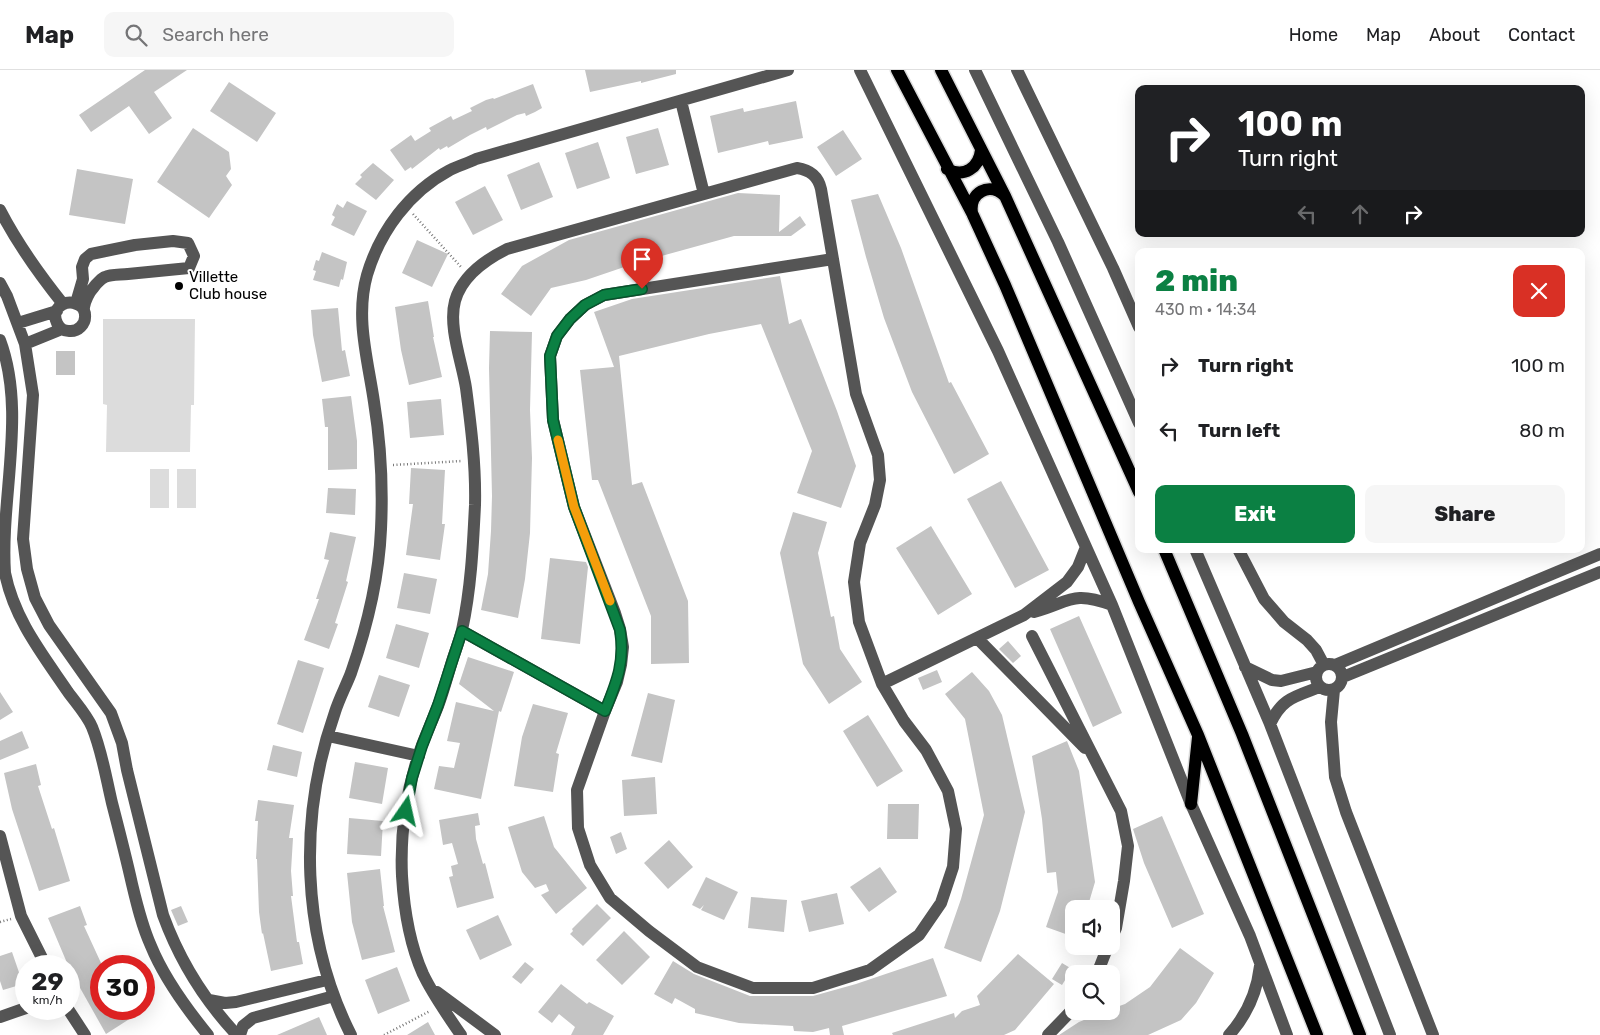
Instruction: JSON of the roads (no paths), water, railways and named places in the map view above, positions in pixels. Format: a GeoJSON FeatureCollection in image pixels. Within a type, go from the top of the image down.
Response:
{"type":"FeatureCollection","features":[{"type":"Feature","properties":{"kind":"main road"},"geometry":{"type":"LineString","coordinates":[[897,70],[972,214],[1005,285],[1139,602],[1198,735],[1317,1035]]}},
{"type":"Feature","properties":{"kind":"main road"},"geometry":{"type":"LineString","coordinates":[[941,70],[1005,196],[1135,483]]}},
{"type":"Feature","properties":{"kind":"main road"},"geometry":{"type":"LineString","coordinates":[[947,169],[958,172],[968,170],[978,162],[981,150]]}},
{"type":"Feature","properties":{"kind":"main road"},"geometry":{"type":"LineString","coordinates":[[972,214],[972,203],[981,191],[996,190],[1005,196]]}},
{"type":"Feature","properties":{"kind":"main road"},"geometry":{"type":"LineString","coordinates":[[1166,553],[1242,734],[1360,1035]]}},
{"type":"Feature","properties":{"kind":"main road"},"geometry":{"type":"LineString","coordinates":[[1191,804],[1198,735]]}},
{"type":"Feature","properties":{"kind":"street"},"geometry":{"type":"LineString","coordinates":[[351,1035],[327,980],[321,959],[310,881],[310,838],[314,796],[322,754],[335,712],[351,673],[374,592],[380,544],[381,466],[374,400],[364,343],[362,304],[366,277],[375,251],[388,227],[405,206],[434,181],[476,159],[788,70]]}},
{"type":"Feature","properties":{"kind":"street"},"geometry":{"type":"LineString","coordinates":[[860,70],[998,351],[1112,605],[1191,804],[1250,936],[1287,1035]]}},
{"type":"Feature","properties":{"kind":"street"},"geometry":{"type":"LineString","coordinates":[[975,70],[1058,242],[1135,415]]}},
{"type":"Feature","properties":{"kind":"street"},"geometry":{"type":"LineString","coordinates":[[1017,70],[1135,318]]}},
{"type":"Feature","properties":{"kind":"street"},"geometry":{"type":"LineString","coordinates":[[681,101],[704,194]]}},
{"type":"Feature","properties":{"kind":"street"},"geometry":{"type":"LineString","coordinates":[[460,1035],[424,977],[418,963],[411,938],[402,877],[402,845],[412,778],[462,631],[472,554],[475,498],[473,461],[466,387],[453,316],[460,288],[480,265],[492,256],[507,250],[797,168],[810,172],[819,182],[833,259],[856,394],[878,455],[880,480],[875,506],[860,543],[854,582],[859,622],[882,684],[904,721],[926,750],[948,791],[956,829],[953,867],[941,903],[919,935],[870,970],[813,988],[753,988],[697,967],[610,898],[590,866],[578,828],[577,790],[617,682],[622,665],[623,647],[615,612],[574,507],[553,420],[550,356],[557,336],[570,319],[585,305],[604,295],[833,259]]}},
{"type":"Feature","properties":{"kind":"street"},"geometry":{"type":"LineString","coordinates":[[0,210],[11,232],[43,279],[70,307],[86,316],[80,328],[75,331],[68,331],[62,329],[57,324],[56,317],[70,307],[105,277],[189,268],[194,256],[188,244],[173,241],[135,245],[91,254],[85,259],[82,267],[83,279],[70,307],[18,323]]}},
{"type":"Feature","properties":{"kind":"street"},"geometry":{"type":"LineString","coordinates":[[0,283],[26,344],[33,395],[23,539],[27,569],[35,598],[49,625],[110,713],[122,742],[166,923],[185,963],[209,1000],[238,1035],[243,1026],[253,1018],[334,996]]}},
{"type":"Feature","properties":{"kind":"street"},"geometry":{"type":"LineString","coordinates":[[26,344],[62,329]]}},
{"type":"Feature","properties":{"kind":"street"},"geometry":{"type":"LineString","coordinates":[[0,340],[4,350],[10,396],[5,409],[1,540],[5,574],[14,606],[29,636],[91,724],[101,749],[113,808],[142,922],[151,947],[190,1013],[208,1035]]}},
{"type":"Feature","properties":{"kind":"street"},"geometry":{"type":"LineString","coordinates":[[1024,614],[1066,582],[1078,567],[1086,548]]}},
{"type":"Feature","properties":{"kind":"street"},"geometry":{"type":"LineString","coordinates":[[1197,553],[1270,724],[1390,1035]]}},
{"type":"Feature","properties":{"kind":"street"},"geometry":{"type":"LineString","coordinates":[[1240,553],[1264,599],[1284,622],[1307,640],[1316,650],[1325,667]]}},
{"type":"Feature","properties":{"kind":"street"},"geometry":{"type":"LineString","coordinates":[[1245,667],[1272,680],[1281,681],[1325,667],[1600,554]]}},
{"type":"Feature","properties":{"kind":"street"},"geometry":{"type":"LineString","coordinates":[[1343,678],[1600,572]]}},
{"type":"Feature","properties":{"kind":"street"},"geometry":{"type":"LineString","coordinates":[[882,684],[1024,614],[1080,597],[1112,605]]}},
{"type":"Feature","properties":{"kind":"street"},"geometry":{"type":"LineString","coordinates":[[462,631],[605,711]]}},
{"type":"Feature","properties":{"kind":"street"},"geometry":{"type":"LineString","coordinates":[[1032,636],[1121,811],[1128,846],[1120,904]]}},
{"type":"Feature","properties":{"kind":"street"},"geometry":{"type":"LineString","coordinates":[[977,638],[1094,756]]}},
{"type":"Feature","properties":{"kind":"street"},"geometry":{"type":"LineString","coordinates":[[1325,667],[1339,668],[1343,678],[1342,683],[1334,690],[1324,690],[1316,682],[1325,667]]}},
{"type":"Feature","properties":{"kind":"street"},"geometry":{"type":"LineString","coordinates":[[1270,724],[1276,710],[1289,699],[1320,687]]}},
{"type":"Feature","properties":{"kind":"street"},"geometry":{"type":"LineString","coordinates":[[1334,690],[1331,722],[1335,777],[1346,812],[1433,1035]]}},
{"type":"Feature","properties":{"kind":"street"},"geometry":{"type":"LineString","coordinates":[[328,736],[419,756]]}},
{"type":"Feature","properties":{"kind":"street"},"geometry":{"type":"LineString","coordinates":[[113,808],[135,801]]}},
{"type":"Feature","properties":{"kind":"street"},"geometry":{"type":"LineString","coordinates":[[0,836],[21,916],[40,955]]}},
{"type":"Feature","properties":{"kind":"street"},"geometry":{"type":"LineString","coordinates":[[1229,1035],[1237,1026],[1251,1002],[1257,983],[1260,963]]}},
{"type":"Feature","properties":{"kind":"street"},"geometry":{"type":"LineString","coordinates":[[209,1000],[225,1003],[236,1002],[327,980]]}},
{"type":"Feature","properties":{"kind":"street"},"geometry":{"type":"LineString","coordinates":[[432,989],[496,1035]]}},
{"type":"Feature","properties":{"kind":"street"},"geometry":{"type":"LineString","coordinates":[[0,1017],[15,1012]]}},
{"type":"Feature","properties":{"kind":"street"},"geometry":{"type":"LineString","coordinates":[[1048,1035],[1065,1017]]}},
{"type":"Feature","properties":{"kind":"street"},"geometry":{"type":"LineString","coordinates":[[76,1020],[86,1035]]}},
{"type":"Feature","properties":{"kind":"place","name":"Villette Club house"},"geometry":{"type":"Point","coordinates":[179,286]}}]}
